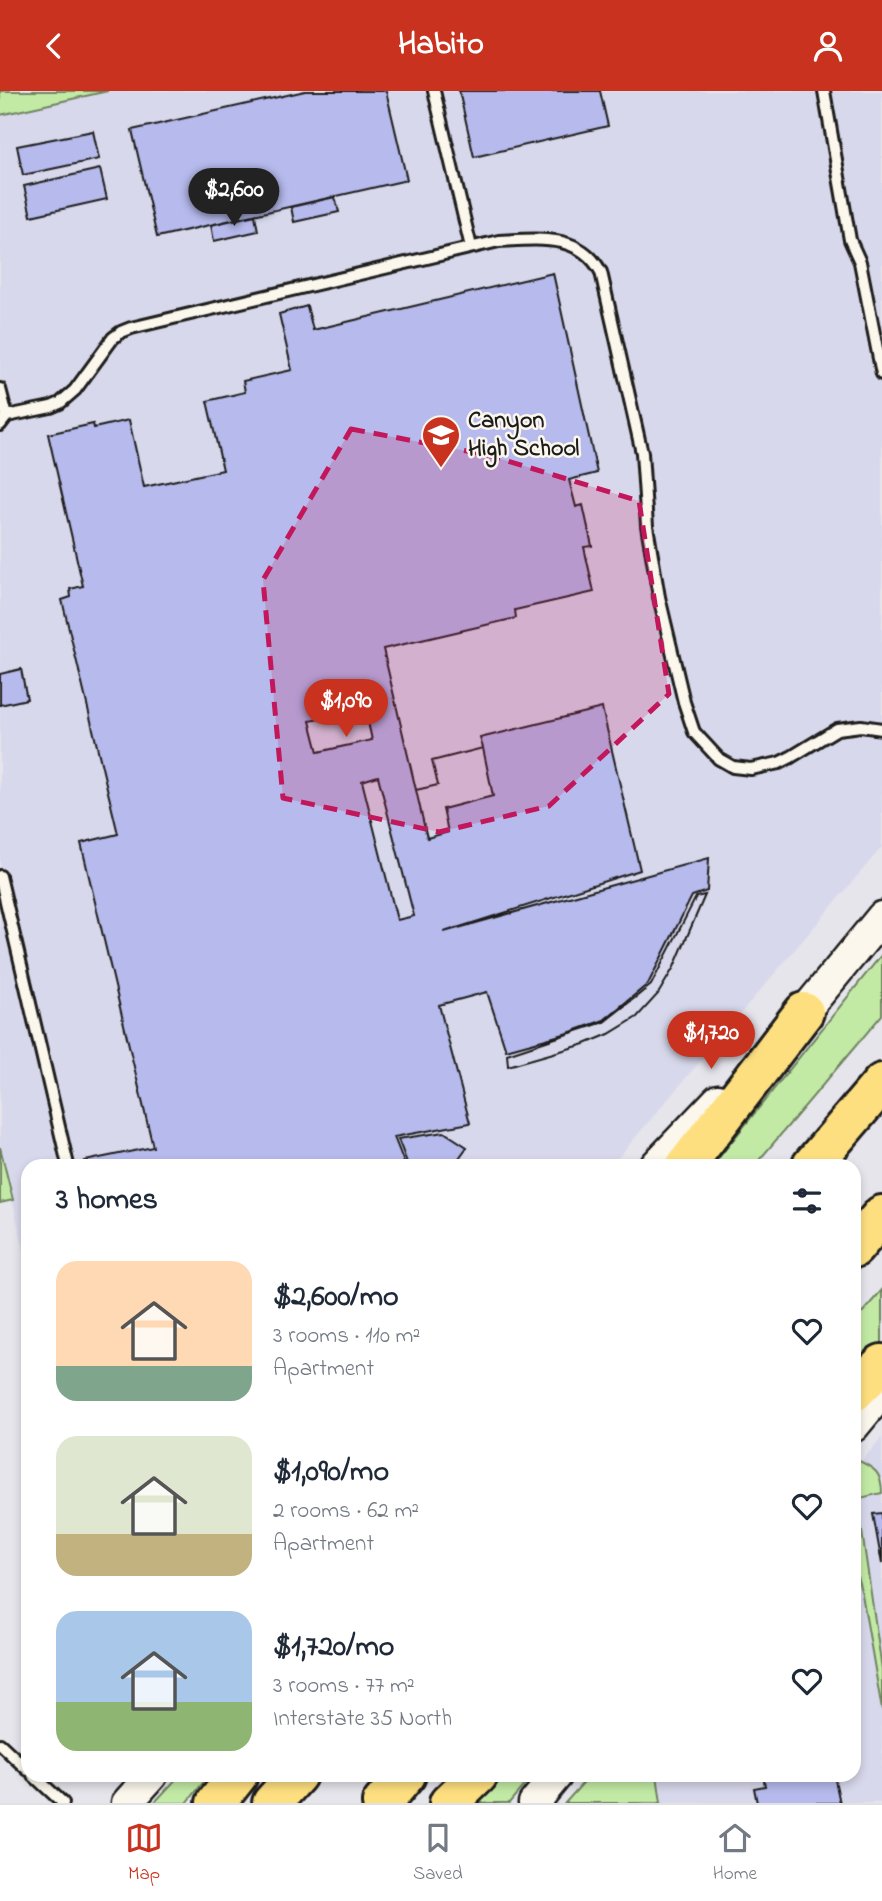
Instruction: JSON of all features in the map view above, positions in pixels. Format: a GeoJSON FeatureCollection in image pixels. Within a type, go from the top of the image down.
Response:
{"type":"FeatureCollection","features":[{"type":"Feature","properties":{"kind":"highway"},"geometry":{"type":"LineString","coordinates":[[691,1159],[804,1012]]}},
{"type":"Feature","properties":{"kind":"highway"},"geometry":{"type":"LineString","coordinates":[[817,1159],[882,1083]]}},
{"type":"Feature","properties":{"kind":"highway"},"geometry":{"type":"LineString","coordinates":[[861,1240],[882,1215]]}},
{"type":"Feature","properties":{"kind":"highway"},"geometry":{"type":"LineString","coordinates":[[861,1385],[882,1364]]}},
{"type":"Feature","properties":{"kind":"highway"},"geometry":{"type":"LineString","coordinates":[[216,1803],[232,1782]]}},
{"type":"Feature","properties":{"kind":"highway"},"geometry":{"type":"LineString","coordinates":[[272,1803],[291,1782]]}},
{"type":"Feature","properties":{"kind":"highway"},"geometry":{"type":"LineString","coordinates":[[382,1803],[400,1782]]}},
{"type":"Feature","properties":{"kind":"highway"},"geometry":{"type":"LineString","coordinates":[[449,1803],[471,1782]]}},
{"type":"Feature","properties":{"kind":"main road"},"geometry":{"type":"LineString","coordinates":[[661,1159],[804,1012],[882,917]]}},
{"type":"Feature","properties":{"kind":"main road"},"geometry":{"type":"LineString","coordinates":[[861,1418],[882,1392]]}},
{"type":"Feature","properties":{"kind":"main road"},"geometry":{"type":"LineString","coordinates":[[127,1803],[146,1782]]}},
{"type":"Feature","properties":{"kind":"main road"},"geometry":{"type":"LineString","coordinates":[[534,1803],[552,1782]]}},
{"type":"Feature","properties":{"kind":"lane"},"geometry":{"type":"LineString","coordinates":[[434,91],[471,247]]}},
{"type":"Feature","properties":{"kind":"lane"},"geometry":{"type":"LineString","coordinates":[[824,91],[850,240],[860,262],[882,374]]}},
{"type":"Feature","properties":{"kind":"lane"},"geometry":{"type":"LineString","coordinates":[[0,389],[3,421],[60,403],[75,390],[114,338],[131,328],[499,241],[558,241],[584,251],[594,260],[601,272],[642,453],[647,526],[659,597],[684,702],[694,732],[713,753],[733,767],[751,769],[779,763],[829,732],[861,726],[882,729]]}},
{"type":"Feature","properties":{"kind":"lane"},"geometry":{"type":"LineString","coordinates":[[0,876],[67,1159]]}},
{"type":"Feature","properties":{"kind":"lane"},"geometry":{"type":"LineString","coordinates":[[0,1744],[21,1764]]}},
{"type":"Feature","properties":{"kind":"lane"},"geometry":{"type":"LineString","coordinates":[[40,1782],[63,1803]]}},
{"type":"Feature","properties":{"kind":"highlighted area"},"geometry":{"type":"Polygon","coordinates":[[[351,429],[488,455],[639,501],[669,694],[549,806],[439,832],[283,798],[263,580],[351,429]]]}},
{"type":"Feature","properties":{"kind":"shaded area","name":"Canyon High School"},"geometry":{"type":"Polygon","coordinates":[[[0,91],[882,91],[882,847],[617,1159],[21,1159],[21,1237],[0,1147],[0,91]]]}},
{"type":"Feature","properties":{"kind":"shaded area"},"geometry":{"type":"Polygon","coordinates":[[[882,1437],[882,1803],[568,1803],[586,1782],[861,1782],[861,1462],[882,1437]]]}},
{"type":"Feature","properties":{"kind":"green space"},"geometry":{"type":"Polygon","coordinates":[[[0,91],[108,91],[0,115],[0,91]]]}},
{"type":"Feature","properties":{"kind":"green space"},"geometry":{"type":"Polygon","coordinates":[[[882,954],[882,1015],[760,1159],[718,1159],[882,954]]]}},
{"type":"Feature","properties":{"kind":"green space"},"geometry":{"type":"Polygon","coordinates":[[[0,1147],[13,1200],[0,1203],[0,1147]]]}},
{"type":"Feature","properties":{"kind":"green space"},"geometry":{"type":"Polygon","coordinates":[[[882,1290],[882,1346],[861,1368],[861,1314],[882,1290]]]}},
{"type":"Feature","properties":{"kind":"green space"},"geometry":{"type":"Polygon","coordinates":[[[861,1462],[879,1476],[882,1493],[861,1498],[861,1462]]]}},
{"type":"Feature","properties":{"kind":"green space"},"geometry":{"type":"Polygon","coordinates":[[[861,1525],[882,1669],[882,1710],[862,1594],[861,1525]]]}},
{"type":"Feature","properties":{"kind":"green space"},"geometry":{"type":"Polygon","coordinates":[[[174,1782],[204,1782],[187,1803],[154,1803],[174,1782]]]}},
{"type":"Feature","properties":{"kind":"green space"},"geometry":{"type":"Polygon","coordinates":[[[498,1782],[527,1782],[509,1803],[478,1803],[498,1782]]]}},
{"type":"Feature","properties":{"kind":"green space"},"geometry":{"type":"Polygon","coordinates":[[[584,1782],[658,1782],[661,1803],[565,1803],[584,1782]]]}},
{"type":"Feature","properties":{"kind":"building"},"geometry":{"type":"Polygon","coordinates":[[[305,91],[386,91],[407,180],[157,237],[132,130],[305,91]]]}},
{"type":"Feature","properties":{"kind":"building"},"geometry":{"type":"Polygon","coordinates":[[[459,91],[600,91],[608,126],[474,157],[459,91]]]}},
{"type":"Feature","properties":{"kind":"building"},"geometry":{"type":"Polygon","coordinates":[[[93,131],[99,159],[23,175],[17,146],[93,131]]]}},
{"type":"Feature","properties":{"kind":"building"},"geometry":{"type":"Polygon","coordinates":[[[100,169],[107,199],[31,216],[24,186],[100,169]]]}},
{"type":"Feature","properties":{"kind":"building"},"geometry":{"type":"Polygon","coordinates":[[[335,197],[339,212],[294,222],[291,207],[335,197]]]}},
{"type":"Feature","properties":{"kind":"building"},"geometry":{"type":"Polygon","coordinates":[[[255,215],[258,231],[214,241],[211,225],[255,215]]]}},
{"type":"Feature","properties":{"kind":"building"},"geometry":{"type":"Polygon","coordinates":[[[553,273],[597,473],[569,480],[576,507],[583,505],[592,546],[584,547],[594,592],[515,610],[516,618],[383,649],[416,790],[438,785],[432,761],[483,748],[480,738],[602,708],[640,870],[444,932],[709,858],[707,891],[692,896],[648,984],[604,1020],[506,1050],[487,992],[439,1005],[470,1123],[394,1137],[403,1159],[95,1159],[153,1147],[81,843],[118,834],[62,600],[71,597],[70,589],[83,586],[48,434],[93,424],[94,428],[129,420],[144,487],[223,470],[207,401],[245,392],[243,381],[292,370],[279,314],[307,306],[313,330],[553,273]],[[365,709],[310,721],[318,752],[372,740],[365,709]],[[378,776],[362,781],[397,920],[414,916],[378,776]]]}},
{"type":"Feature","properties":{"kind":"building"},"geometry":{"type":"Polygon","coordinates":[[[21,669],[27,699],[0,705],[0,674],[21,669]]]}},
{"type":"Feature","properties":{"kind":"building"},"geometry":{"type":"Polygon","coordinates":[[[483,748],[493,796],[443,809],[448,832],[427,838],[416,790],[438,785],[432,761],[483,748]]]}},
{"type":"Feature","properties":{"kind":"building"},"geometry":{"type":"Polygon","coordinates":[[[705,895],[674,967],[658,994],[637,1017],[609,1034],[585,1044],[508,1066],[507,1054],[604,1022],[651,985],[696,897],[705,895]]]}},
{"type":"Feature","properties":{"kind":"building"},"geometry":{"type":"Polygon","coordinates":[[[705,895],[674,967],[658,994],[637,1017],[609,1034],[585,1044],[508,1066],[507,1054],[604,1022],[651,985],[696,897],[705,895]]]}},
{"type":"Feature","properties":{"kind":"building"},"geometry":{"type":"Polygon","coordinates":[[[444,1132],[467,1147],[458,1159],[406,1159],[398,1139],[444,1132]]]}},
{"type":"Feature","properties":{"kind":"building"},"geometry":{"type":"Polygon","coordinates":[[[882,1513],[882,1564],[873,1514],[882,1513]]]}},
{"type":"Feature","properties":{"kind":"building"},"geometry":{"type":"Polygon","coordinates":[[[764,1782],[836,1782],[840,1803],[757,1803],[754,1788],[765,1786],[764,1782]]]}},
{"type":"Feature","properties":{"kind":"place","name":"Canyon High School"},"geometry":{"type":"Point","coordinates":[441,469]}}]}
